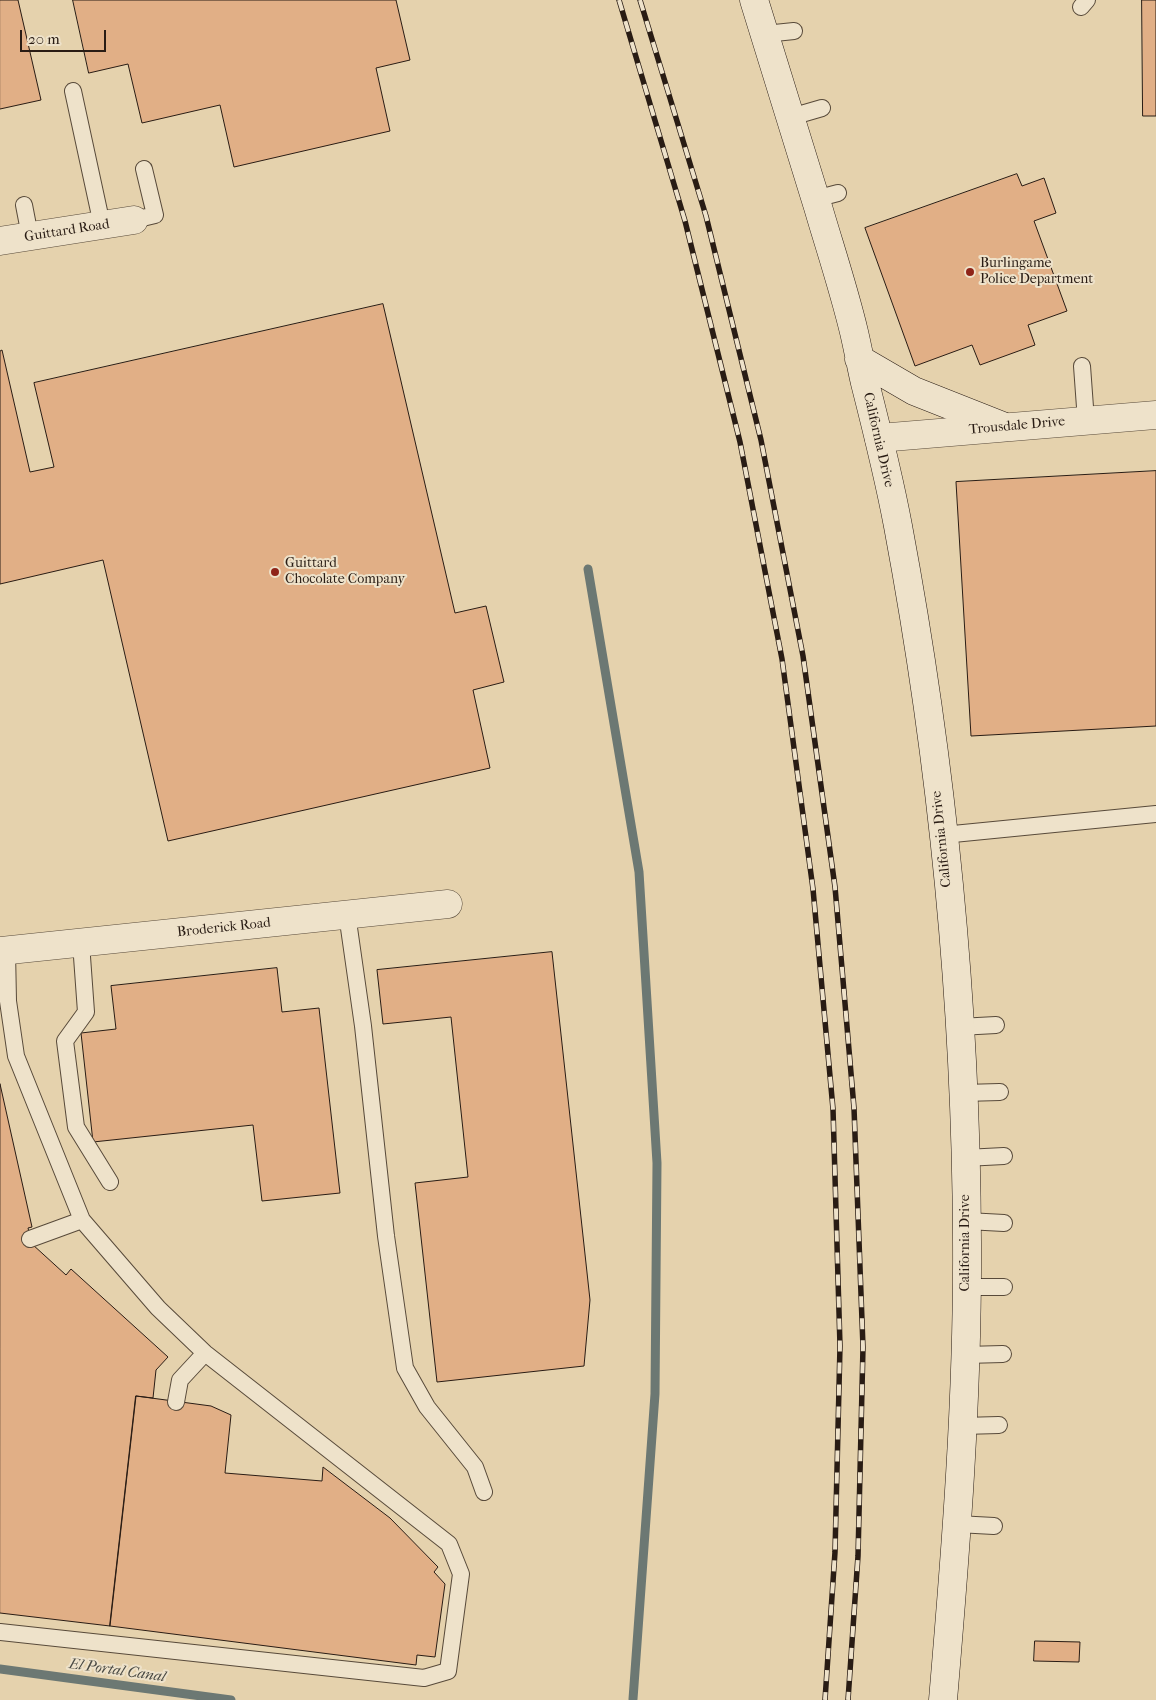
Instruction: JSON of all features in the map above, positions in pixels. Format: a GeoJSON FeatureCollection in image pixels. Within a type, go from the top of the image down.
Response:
{"type":"FeatureCollection","features":[{"type":"Feature","properties":{"kind":"street","name":"California Drive"},"geometry":{"type":"LineString","coordinates":[[754,0],[791,117],[827,196],[859,360],[879,438],[897,524],[919,655],[943,835],[959,1027],[967,1221],[962,1426],[943,1700]]}},
{"type":"Feature","properties":{"kind":"street","name":"Guittard Road"},"geometry":{"type":"LineString","coordinates":[[0,241],[134,220]]}},
{"type":"Feature","properties":{"kind":"street"},"geometry":{"type":"LineString","coordinates":[[859,360],[914,392],[1005,427]]}},
{"type":"Feature","properties":{"kind":"street","name":"Trousdale Drive"},"geometry":{"type":"LineString","coordinates":[[879,438],[1156,416]]}},
{"type":"Feature","properties":{"kind":"street","name":"Broderick Road"},"geometry":{"type":"LineString","coordinates":[[4,951],[448,904]]}},
{"type":"Feature","properties":{"kind":"lane"},"geometry":{"type":"LineString","coordinates":[[765,34],[794,31]]}},
{"type":"Feature","properties":{"kind":"lane"},"geometry":{"type":"LineString","coordinates":[[73,91],[102,225]]}},
{"type":"Feature","properties":{"kind":"lane"},"geometry":{"type":"LineString","coordinates":[[791,117],[822,108]]}},
{"type":"Feature","properties":{"kind":"lane"},"geometry":{"type":"LineString","coordinates":[[134,220],[155,215],[144,169]]}},
{"type":"Feature","properties":{"kind":"lane"},"geometry":{"type":"LineString","coordinates":[[24,205],[30,236]]}},
{"type":"Feature","properties":{"kind":"lane"},"geometry":{"type":"LineString","coordinates":[[1082,366],[1086,421]]}},
{"type":"Feature","properties":{"kind":"lane"},"geometry":{"type":"LineString","coordinates":[[943,835],[1156,814]]}},
{"type":"Feature","properties":{"kind":"lane"},"geometry":{"type":"LineString","coordinates":[[346,914],[363,1026],[386,1236],[405,1368],[427,1407],[474,1467],[484,1492]]}},
{"type":"Feature","properties":{"kind":"lane"},"geometry":{"type":"LineString","coordinates":[[80,943],[86,1012],[65,1041],[73,1108],[76,1127],[110,1182]]}},
{"type":"Feature","properties":{"kind":"lane"},"geometry":{"type":"LineString","coordinates":[[0,1632],[424,1678],[448,1671],[461,1574],[449,1544],[205,1352],[158,1308],[82,1220],[16,1056],[8,1001],[4,951]]}},
{"type":"Feature","properties":{"kind":"lane"},"geometry":{"type":"LineString","coordinates":[[959,1027],[996,1025]]}},
{"type":"Feature","properties":{"kind":"lane"},"geometry":{"type":"LineString","coordinates":[[963,1093],[1000,1092]]}},
{"type":"Feature","properties":{"kind":"lane"},"geometry":{"type":"LineString","coordinates":[[965,1158],[1004,1156]]}},
{"type":"Feature","properties":{"kind":"lane"},"geometry":{"type":"LineString","coordinates":[[30,1239],[82,1220]]}},
{"type":"Feature","properties":{"kind":"lane"},"geometry":{"type":"LineString","coordinates":[[967,1221],[1004,1223]]}},
{"type":"Feature","properties":{"kind":"lane"},"geometry":{"type":"LineString","coordinates":[[966,1287],[1004,1287]]}},
{"type":"Feature","properties":{"kind":"lane"},"geometry":{"type":"LineString","coordinates":[[176,1402],[180,1380],[205,1352]]}},
{"type":"Feature","properties":{"kind":"lane"},"geometry":{"type":"LineString","coordinates":[[965,1355],[1003,1354]]}},
{"type":"Feature","properties":{"kind":"lane"},"geometry":{"type":"LineString","coordinates":[[962,1426],[999,1425]]}},
{"type":"Feature","properties":{"kind":"lane"},"geometry":{"type":"LineString","coordinates":[[956,1524],[994,1526]]}},
{"type":"Feature","properties":{"kind":"building"},"geometry":{"type":"Polygon","coordinates":[[[0,0],[18,0],[41,100],[0,109],[0,0]]]}},
{"type":"Feature","properties":{"kind":"building"},"geometry":{"type":"Polygon","coordinates":[[[73,0],[396,0],[410,60],[376,68],[390,131],[234,167],[220,105],[142,123],[128,64],[89,73],[73,0]]]}},
{"type":"Feature","properties":{"kind":"building"},"geometry":{"type":"Polygon","coordinates":[[[1142,0],[1156,0],[1156,116],[1143,116],[1142,0]]]}},
{"type":"Feature","properties":{"kind":"building"},"geometry":{"type":"Polygon","coordinates":[[[1017,174],[1022,186],[1044,178],[1056,213],[1034,221],[1067,311],[1028,325],[1035,345],[980,365],[972,345],[915,366],[865,228],[1017,174]]]}},
{"type":"Feature","properties":{"kind":"building","name":"Guittard Chocolate Company"},"geometry":{"type":"Polygon","coordinates":[[[383,304],[455,613],[486,606],[504,682],[473,690],[490,768],[168,841],[103,560],[0,584],[0,351],[2,350],[30,472],[54,467],[34,383],[383,304]]]}},
{"type":"Feature","properties":{"kind":"building"},"geometry":{"type":"Polygon","coordinates":[[[1156,471],[1156,726],[971,736],[956,482],[1156,471]]]}},
{"type":"Feature","properties":{"kind":"building"},"geometry":{"type":"Polygon","coordinates":[[[552,952],[590,1300],[584,1366],[437,1382],[415,1183],[468,1177],[451,1017],[383,1024],[377,970],[552,952]]]}},
{"type":"Feature","properties":{"kind":"building"},"geometry":{"type":"Polygon","coordinates":[[[277,968],[282,1012],[319,1008],[340,1193],[262,1201],[253,1125],[93,1142],[81,1033],[116,1029],[111,986],[277,968]]]}},
{"type":"Feature","properties":{"kind":"building"},"geometry":{"type":"Polygon","coordinates":[[[0,1084],[32,1227],[28,1228],[32,1244],[66,1275],[71,1269],[168,1357],[156,1370],[153,1398],[136,1396],[110,1626],[0,1613],[0,1084]]]}},
{"type":"Feature","properties":{"kind":"building"},"geometry":{"type":"Polygon","coordinates":[[[136,1396],[211,1406],[231,1415],[225,1473],[322,1481],[323,1467],[390,1518],[438,1567],[434,1572],[445,1584],[435,1657],[417,1655],[416,1665],[110,1626],[136,1396]]]}},
{"type":"Feature","properties":{"kind":"building"},"geometry":{"type":"Polygon","coordinates":[[[1035,1641],[1080,1642],[1079,1662],[1034,1661],[1035,1641]]]}},
{"type":"Feature","properties":{"kind":"waterway"},"geometry":{"type":"LineString","coordinates":[[588,569],[639,872],[657,1163],[655,1394],[633,1699]]}},
{"type":"Feature","properties":{"kind":"waterway","name":"El Portal Canal"},"geometry":{"type":"LineString","coordinates":[[0,1669],[231,1700]]}},
{"type":"Feature","properties":{"kind":"railway"},"geometry":{"type":"LineString","coordinates":[[619,0],[685,221],[740,442],[782,659],[813,889],[833,1109],[840,1346],[835,1552],[825,1700]]}},
{"type":"Feature","properties":{"kind":"railway"},"geometry":{"type":"LineString","coordinates":[[640,0],[706,216],[761,440],[803,656],[835,887],[854,1108],[863,1347],[858,1556],[848,1700]]}},
{"type":"Feature","properties":{"kind":"place","name":"Burlingame Police Department"},"geometry":{"type":"Point","coordinates":[970,272]}},
{"type":"Feature","properties":{"kind":"place","name":"Guittard Chocolate Company"},"geometry":{"type":"Point","coordinates":[275,572]}}]}
